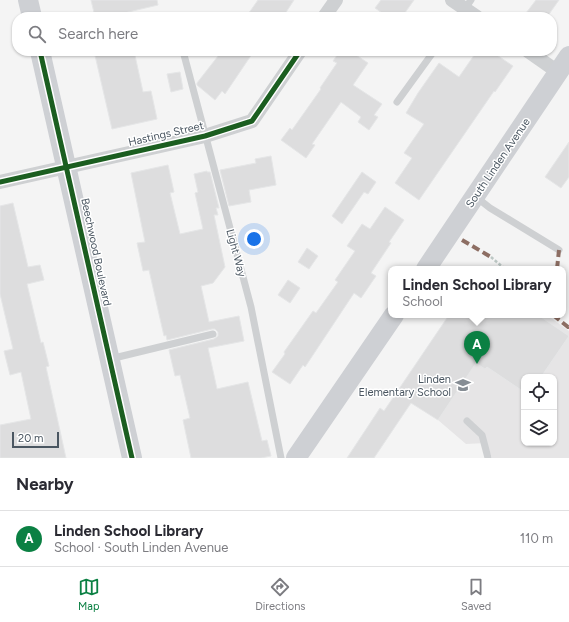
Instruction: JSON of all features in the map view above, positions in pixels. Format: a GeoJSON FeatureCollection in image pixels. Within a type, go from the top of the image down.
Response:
{"type":"FeatureCollection","features":[{"type":"Feature","properties":{"kind":"main road"},"geometry":{"type":"LineString","coordinates":[[28,0],[31,12]]}},
{"type":"Feature","properties":{"kind":"main road","name":"Beechwood Boulevard"},"geometry":{"type":"LineString","coordinates":[[41,56],[132,458]]}},
{"type":"Feature","properties":{"kind":"main road","name":"South Linden Avenue"},"geometry":{"type":"LineString","coordinates":[[428,266],[476,197],[564,64]]}},
{"type":"Feature","properties":{"kind":"main road"},"geometry":{"type":"LineString","coordinates":[[296,458],[392,318]]}},
{"type":"Feature","properties":{"kind":"street"},"geometry":{"type":"LineString","coordinates":[[328,12],[336,0]]}},
{"type":"Feature","properties":{"kind":"street"},"geometry":{"type":"LineString","coordinates":[[452,0],[465,9]]}},
{"type":"Feature","properties":{"kind":"street","name":"Hastings Street"},"geometry":{"type":"LineString","coordinates":[[0,182],[204,136],[252,121],[297,56]]}},
{"type":"Feature","properties":{"kind":"street"},"geometry":{"type":"LineString","coordinates":[[542,56],[564,64]]}},
{"type":"Feature","properties":{"kind":"lane","name":"Light Way"},"geometry":{"type":"LineString","coordinates":[[184,56],[204,136],[251,307],[281,458]]}},
{"type":"Feature","properties":{"kind":"lane"},"geometry":{"type":"LineString","coordinates":[[397,102],[430,56]]}},
{"type":"Feature","properties":{"kind":"lane"},"geometry":{"type":"LineString","coordinates":[[476,197],[490,208],[559,250]]}},
{"type":"Feature","properties":{"kind":"lane"},"geometry":{"type":"LineString","coordinates":[[110,359],[213,334]]}},
{"type":"Feature","properties":{"kind":"lane"},"geometry":{"type":"LineString","coordinates":[[467,421],[482,434],[488,458]]}},
{"type":"Feature","properties":{"kind":"path"},"geometry":{"type":"LineString","coordinates":[[491,258],[500,266]]}},
{"type":"Feature","properties":{"kind":"shaded area","name":"Linden Elementary School"},"geometry":{"type":"Polygon","coordinates":[[[447,318],[551,318],[569,331],[569,458],[492,458],[486,443],[466,444],[438,420],[397,393],[447,318]]]}},
{"type":"Feature","properties":{"kind":"building"},"geometry":{"type":"Polygon","coordinates":[[[91,0],[157,0],[158,5],[128,12],[94,12],[91,0]]]}},
{"type":"Feature","properties":{"kind":"building"},"geometry":{"type":"Polygon","coordinates":[[[258,0],[294,0],[286,12],[250,12],[258,0]]]}},
{"type":"Feature","properties":{"kind":"building"},"geometry":{"type":"Polygon","coordinates":[[[381,0],[414,0],[406,12],[381,12],[375,8],[381,0]]]}},
{"type":"Feature","properties":{"kind":"building"},"geometry":{"type":"Polygon","coordinates":[[[536,0],[559,0],[551,12],[527,12],[536,0]]]}},
{"type":"Feature","properties":{"kind":"building"},"geometry":{"type":"Polygon","coordinates":[[[95,56],[135,56],[143,92],[151,91],[157,119],[112,129],[95,56]]]}},
{"type":"Feature","properties":{"kind":"building"},"geometry":{"type":"Polygon","coordinates":[[[218,56],[251,56],[225,94],[222,91],[215,100],[197,85],[218,56]]]}},
{"type":"Feature","properties":{"kind":"building"},"geometry":{"type":"Polygon","coordinates":[[[336,56],[358,56],[368,63],[353,85],[382,104],[374,115],[378,117],[369,130],[358,122],[361,117],[341,102],[312,144],[315,145],[306,158],[281,140],[290,128],[292,130],[321,89],[320,88],[337,63],[333,61],[336,56]]]}},
{"type":"Feature","properties":{"kind":"building"},"geometry":{"type":"Polygon","coordinates":[[[474,56],[498,56],[513,66],[419,200],[395,183],[412,158],[404,153],[424,124],[406,113],[439,63],[459,77],[474,56]]]}},
{"type":"Feature","properties":{"kind":"building"},"geometry":{"type":"Polygon","coordinates":[[[180,72],[183,89],[171,92],[167,74],[180,72]]]}},
{"type":"Feature","properties":{"kind":"building"},"geometry":{"type":"Polygon","coordinates":[[[569,142],[569,177],[561,188],[545,177],[569,142]]]}},
{"type":"Feature","properties":{"kind":"building"},"geometry":{"type":"Polygon","coordinates":[[[271,156],[276,185],[249,190],[251,202],[229,206],[220,170],[256,163],[255,159],[271,156]]]}},
{"type":"Feature","properties":{"kind":"building"},"geometry":{"type":"Polygon","coordinates":[[[168,165],[174,192],[170,193],[180,234],[203,229],[195,193],[198,192],[194,174],[207,171],[210,172],[219,208],[216,208],[218,215],[214,215],[225,267],[213,283],[201,286],[209,322],[239,316],[244,341],[208,348],[217,389],[248,382],[262,441],[267,440],[271,456],[261,458],[191,458],[183,420],[190,418],[180,375],[175,376],[169,350],[214,339],[218,336],[218,332],[215,329],[212,329],[167,340],[166,335],[164,336],[149,270],[143,271],[137,243],[145,242],[131,173],[168,165]]]}},
{"type":"Feature","properties":{"kind":"building"},"geometry":{"type":"Polygon","coordinates":[[[362,172],[376,182],[368,194],[364,192],[342,224],[332,216],[362,172]]]}},
{"type":"Feature","properties":{"kind":"building"},"geometry":{"type":"Polygon","coordinates":[[[13,203],[28,267],[40,265],[44,280],[27,284],[41,343],[43,342],[49,366],[46,367],[66,458],[0,458],[0,425],[31,419],[21,372],[10,375],[4,351],[13,349],[0,294],[0,206],[13,203]]]}},
{"type":"Feature","properties":{"kind":"building"},"geometry":{"type":"Polygon","coordinates":[[[385,207],[404,220],[371,273],[376,276],[361,298],[354,293],[305,367],[303,365],[290,384],[272,372],[313,311],[316,313],[338,282],[335,280],[355,251],[347,246],[362,224],[370,229],[385,207]]]}},
{"type":"Feature","properties":{"kind":"building"},"geometry":{"type":"Polygon","coordinates":[[[307,248],[318,256],[309,269],[298,262],[307,248]]]}},
{"type":"Feature","properties":{"kind":"building"},"geometry":{"type":"Polygon","coordinates":[[[288,280],[300,288],[290,303],[278,295],[288,280]]]}},
{"type":"Feature","properties":{"kind":"building","name":"Linden Elementary School"},"geometry":{"type":"Polygon","coordinates":[[[447,318],[542,318],[569,336],[543,374],[521,374],[521,390],[487,367],[485,369],[476,363],[438,420],[411,403],[374,458],[347,458],[380,408],[384,411],[447,318]]]}},
{"type":"Feature","properties":{"kind":"marked path"},"geometry":{"type":"LineString","coordinates":[[462,240],[491,257]]}},
{"type":"Feature","properties":{"kind":"marked path"},"geometry":{"type":"LineString","coordinates":[[557,266],[559,250]]}},
{"type":"Feature","properties":{"kind":"marked path"},"geometry":{"type":"LineString","coordinates":[[557,318],[568,327],[569,325]]}},
{"type":"Feature","properties":{"kind":"cycle path"},"geometry":{"type":"LineString","coordinates":[[41,56],[132,458]]}},
{"type":"Feature","properties":{"kind":"cycle path"},"geometry":{"type":"LineString","coordinates":[[0,182],[205,136],[252,121],[297,56]]}},
{"type":"Feature","properties":{"kind":"place","name":"Linden School Library"},"geometry":{"type":"Point","coordinates":[477,364]}},
{"type":"Feature","properties":{"kind":"place","name":"Linden Elementary School"},"geometry":{"type":"Point","coordinates":[463,385]}}]}
